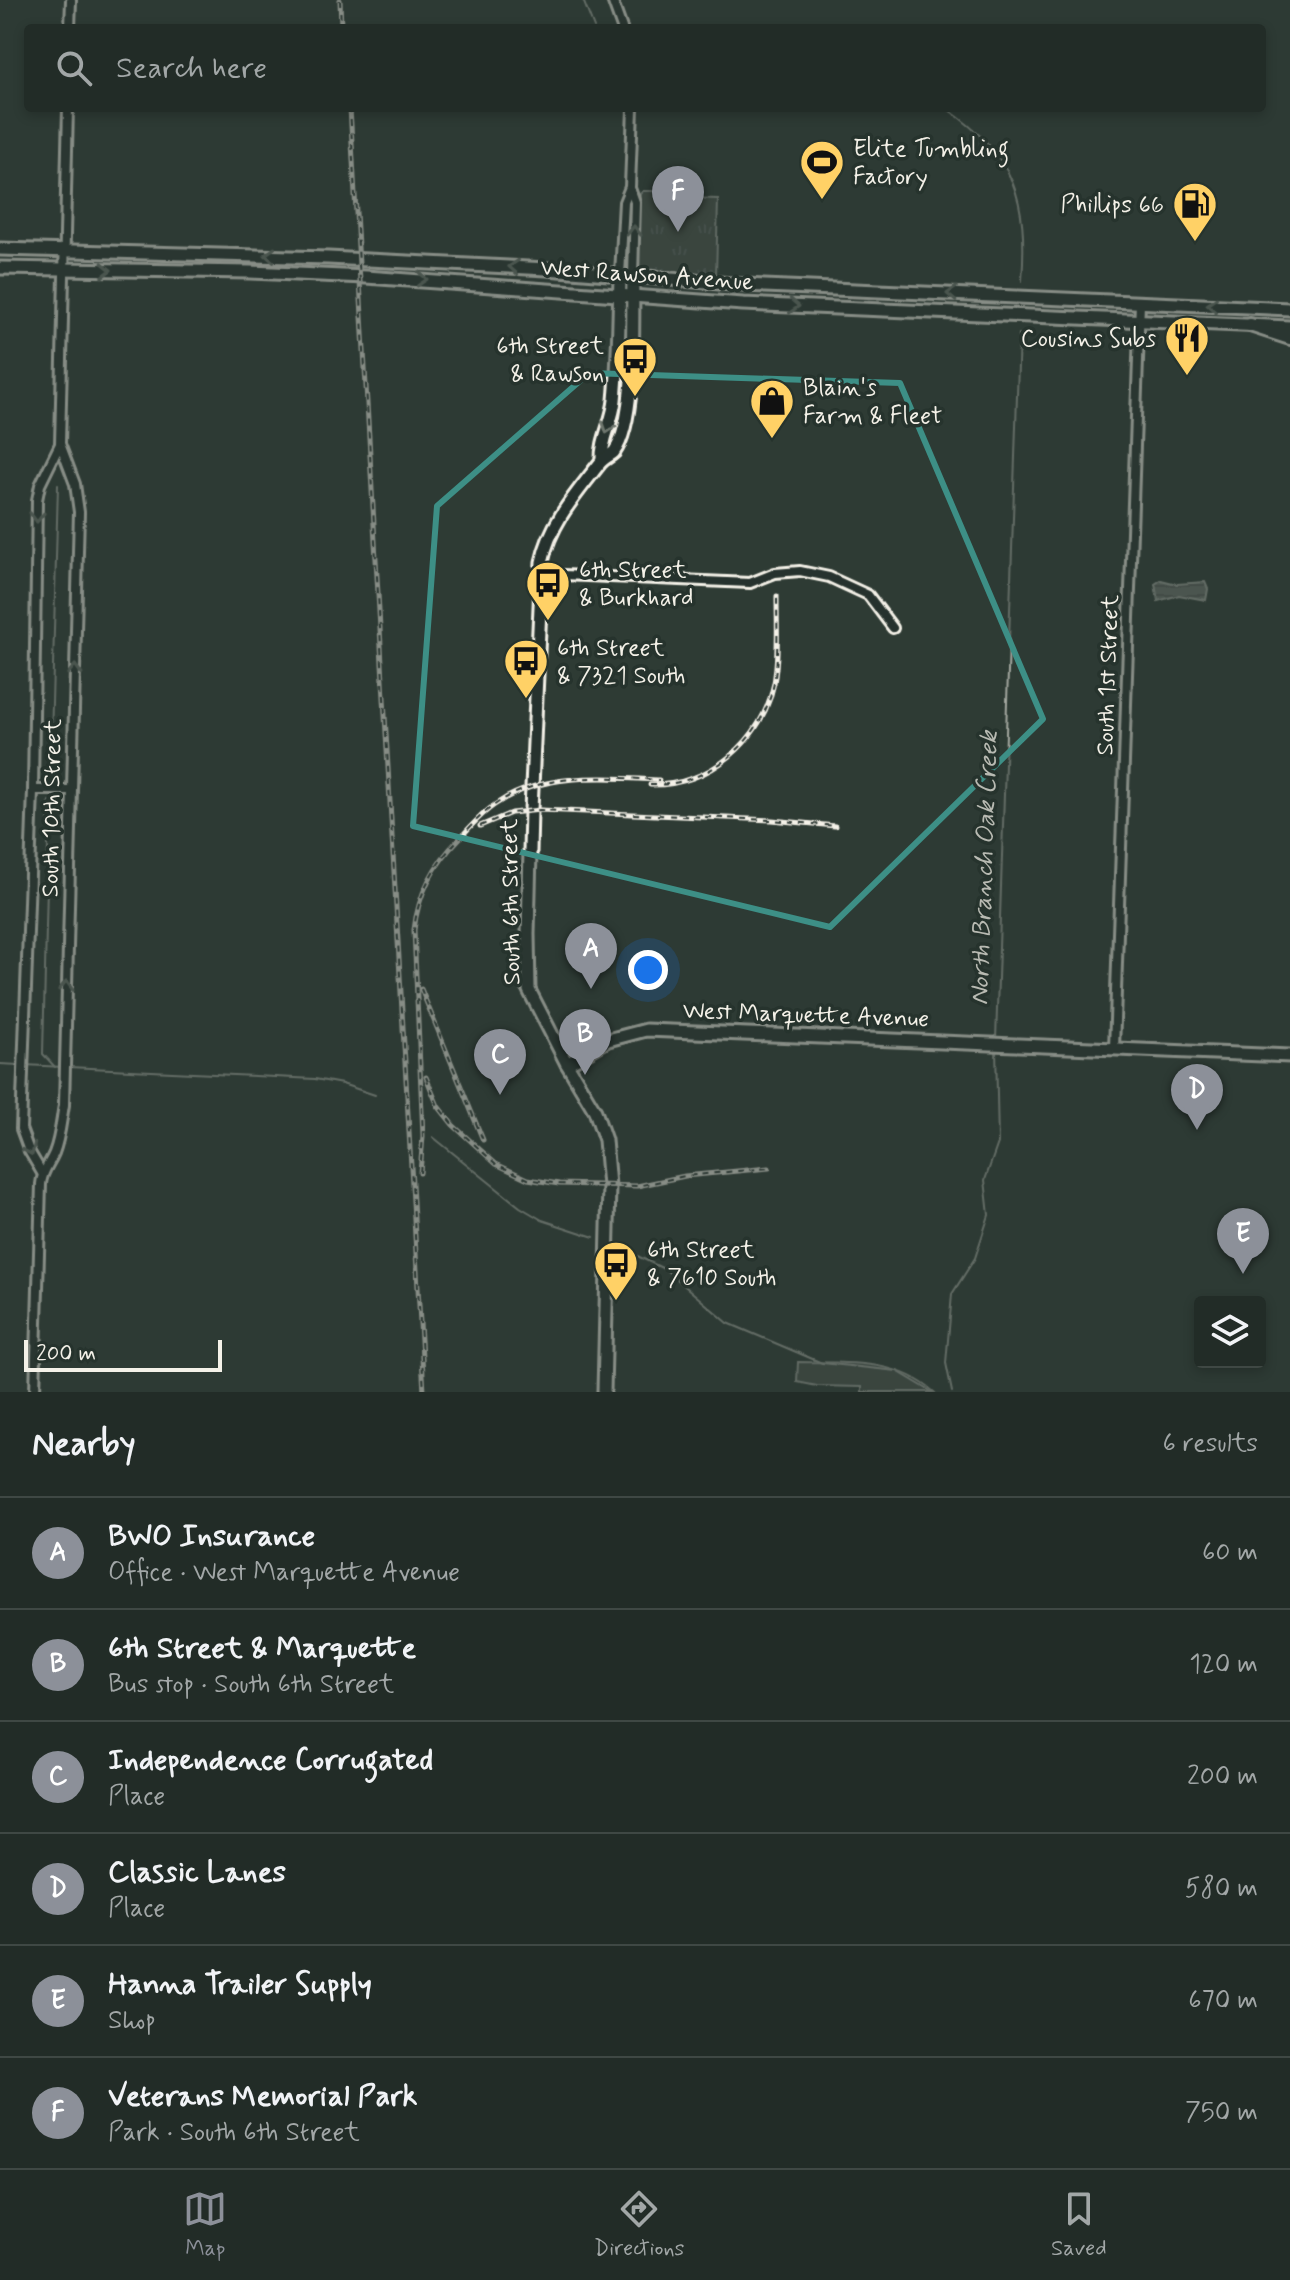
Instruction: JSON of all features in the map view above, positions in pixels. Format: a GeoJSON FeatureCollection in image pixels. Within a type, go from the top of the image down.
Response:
{"type":"FeatureCollection","features":[{"type":"Feature","properties":{"kind":"main road","name":"West Rawson Avenue"},"geometry":{"type":"LineString","coordinates":[[0,249],[281,255],[912,292],[1290,309]]}},
{"type":"Feature","properties":{"kind":"main road","name":"West Rawson Avenue"},"geometry":{"type":"LineString","coordinates":[[0,268],[357,276],[633,296],[1290,327]]}},
{"type":"Feature","properties":{"kind":"main road","name":"South 6th Street"},"geometry":{"type":"LineString","coordinates":[[602,460],[601,448],[611,424],[615,400],[620,275]]}},
{"type":"Feature","properties":{"kind":"main road","name":"South 6th Street"},"geometry":{"type":"LineString","coordinates":[[604,1392],[609,1186],[605,1140],[595,1111],[529,990],[528,934],[540,574],[552,529],[602,460],[613,453],[627,415],[633,277]]}},
{"type":"Feature","properties":{"kind":"main road"},"geometry":{"type":"LineString","coordinates":[[911,311],[912,292]]}},
{"type":"Feature","properties":{"kind":"main road"},"geometry":{"type":"LineString","coordinates":[[1250,325],[1290,338]]}},
{"type":"Feature","properties":{"kind":"main road","name":"West Marquette Avenue"},"geometry":{"type":"LineString","coordinates":[[567,1064],[608,1040],[646,1030],[1290,1056]]}},
{"type":"Feature","properties":{"kind":"street"},"geometry":{"type":"LineString","coordinates":[[70,24],[71,0]]}},
{"type":"Feature","properties":{"kind":"street"},"geometry":{"type":"LineString","coordinates":[[612,0],[621,24]]}},
{"type":"Feature","properties":{"kind":"street","name":"South 10th Street"},"geometry":{"type":"LineString","coordinates":[[35,1392],[42,1173],[53,1155],[60,1132],[64,1068],[79,512],[75,484],[60,444],[68,112]]}},
{"type":"Feature","properties":{"kind":"street","name":"South 6th Street"},"geometry":{"type":"LineString","coordinates":[[620,275],[624,202],[630,187],[633,112]]}},
{"type":"Feature","properties":{"kind":"street","name":"South 6th Street"},"geometry":{"type":"LineString","coordinates":[[630,187],[635,202],[633,277]]}},
{"type":"Feature","properties":{"kind":"street","name":"South 1st Street"},"geometry":{"type":"LineString","coordinates":[[1114,1049],[1140,302]]}},
{"type":"Feature","properties":{"kind":"street","name":"South 10th Street"},"geometry":{"type":"LineString","coordinates":[[42,1173],[21,1129],[33,790],[37,500],[40,485],[60,444]]}},
{"type":"Feature","properties":{"kind":"street"},"geometry":{"type":"LineString","coordinates":[[540,574],[750,583],[775,573],[800,571],[829,577],[868,595],[893,628]]}},
{"type":"Feature","properties":{"kind":"street"},"geometry":{"type":"LineString","coordinates":[[33,790],[71,790]]}},
{"type":"Feature","properties":{"kind":"highlighted area"},"geometry":{"type":"Polygon","coordinates":[[[589,373],[900,383],[1043,719],[830,927],[413,826],[437,506],[589,373]]]}},
{"type":"Feature","properties":{"kind":"green space"},"geometry":{"type":"Polygon","coordinates":[[[655,191],[655,197],[718,199],[716,277],[642,270],[638,265],[640,194],[655,191]]]}},
{"type":"Feature","properties":{"kind":"green space"},"geometry":{"type":"Polygon","coordinates":[[[798,1362],[852,1363],[887,1368],[919,1381],[934,1392],[862,1392],[862,1387],[817,1386],[797,1382],[798,1362]]]}},
{"type":"Feature","properties":{"kind":"shaded area"},"geometry":{"type":"Polygon","coordinates":[[[1161,580],[1177,584],[1205,582],[1208,589],[1206,600],[1179,595],[1158,601],[1155,584],[1161,580]]]}},
{"type":"Feature","properties":{"kind":"waterway","name":"North Branch Oak Creek"},"geometry":{"type":"LineString","coordinates":[[583,0],[592,24]]}},
{"type":"Feature","properties":{"kind":"waterway","name":"North Branch Oak Creek"},"geometry":{"type":"LineString","coordinates":[[951,112],[988,144],[1012,182],[1022,226],[1022,281]]}},
{"type":"Feature","properties":{"kind":"waterway","name":"North Branch Oak Creek"},"geometry":{"type":"LineString","coordinates":[[996,1040],[1019,334]]}},
{"type":"Feature","properties":{"kind":"waterway","name":"North Branch Oak Creek"},"geometry":{"type":"LineString","coordinates":[[50,775],[58,485]]}},
{"type":"Feature","properties":{"kind":"waterway","name":"North Branch Oak Creek"},"geometry":{"type":"LineString","coordinates":[[49,801],[43,1054],[55,1067]]}},
{"type":"Feature","properties":{"kind":"waterway","name":"North Branch Oak Creek"},"geometry":{"type":"LineString","coordinates":[[952,1392],[946,1363],[952,1294],[975,1258],[989,1215],[985,1180],[998,1143],[996,1047]]}},
{"type":"Feature","properties":{"kind":"waterway","name":"North Branch Oak Creek"},"geometry":{"type":"LineString","coordinates":[[0,1064],[19,1065]]}},
{"type":"Feature","properties":{"kind":"waterway","name":"North Branch Oak Creek"},"geometry":{"type":"LineString","coordinates":[[25,1065],[63,1067]]}},
{"type":"Feature","properties":{"kind":"waterway","name":"North Branch Oak Creek"},"geometry":{"type":"LineString","coordinates":[[69,1067],[315,1079],[375,1095]]}},
{"type":"Feature","properties":{"kind":"waterway","name":"North Branch Oak Creek"},"geometry":{"type":"LineString","coordinates":[[433,1137],[520,1207],[542,1220],[594,1237]]}},
{"type":"Feature","properties":{"kind":"waterway","name":"North Branch Oak Creek"},"geometry":{"type":"LineString","coordinates":[[621,1248],[666,1270],[728,1323],[822,1363],[897,1371],[932,1392]]}},
{"type":"Feature","properties":{"kind":"railway"},"geometry":{"type":"LineString","coordinates":[[340,0],[341,24]]}},
{"type":"Feature","properties":{"kind":"railway"},"geometry":{"type":"LineString","coordinates":[[350,112],[424,1392]]}},
{"type":"Feature","properties":{"kind":"railway"},"geometry":{"type":"LineString","coordinates":[[650,785],[693,778],[712,769],[730,756],[758,724],[774,683],[777,596]]}},
{"type":"Feature","properties":{"kind":"railway"},"geometry":{"type":"LineString","coordinates":[[420,1173],[423,1136],[414,930],[423,891],[435,869],[481,816],[496,804],[533,786],[574,779],[659,780]]}},
{"type":"Feature","properties":{"kind":"railway"},"geometry":{"type":"LineString","coordinates":[[480,826],[511,813],[540,810],[772,820],[835,826]]}},
{"type":"Feature","properties":{"kind":"railway"},"geometry":{"type":"LineString","coordinates":[[421,989],[483,1140]]}},
{"type":"Feature","properties":{"kind":"railway"},"geometry":{"type":"LineString","coordinates":[[426,1077],[438,1106],[453,1125],[496,1164],[528,1179],[559,1184],[637,1186],[685,1176],[769,1168]]}},
{"type":"Feature","properties":{"kind":"place","name":"Elite Tumbling Factory"},"geometry":{"type":"Point","coordinates":[822,201]}},
{"type":"Feature","properties":{"kind":"place","name":"Veterans Memorial Park"},"geometry":{"type":"Point","coordinates":[678,232]}},
{"type":"Feature","properties":{"kind":"place","name":"Phillips 66"},"geometry":{"type":"Point","coordinates":[1195,243]}},
{"type":"Feature","properties":{"kind":"place","name":"Cousins Subs"},"geometry":{"type":"Point","coordinates":[1187,377]}},
{"type":"Feature","properties":{"kind":"place","name":"6th Street & Rawson"},"geometry":{"type":"Point","coordinates":[635,398]}},
{"type":"Feature","properties":{"kind":"place","name":"Blain's Farm & Fleet"},"geometry":{"type":"Point","coordinates":[772,440]}},
{"type":"Feature","properties":{"kind":"place","name":"6th Street & Burkhard"},"geometry":{"type":"Point","coordinates":[548,622]}},
{"type":"Feature","properties":{"kind":"place","name":"6th Street & 7321 South"},"geometry":{"type":"Point","coordinates":[526,700]}},
{"type":"Feature","properties":{"kind":"place","name":"BWO Insurance"},"geometry":{"type":"Point","coordinates":[591,989]}},
{"type":"Feature","properties":{"kind":"place","name":"6th Street & Marquette"},"geometry":{"type":"Point","coordinates":[585,1075]}},
{"type":"Feature","properties":{"kind":"place","name":"Independence Corrugated"},"geometry":{"type":"Point","coordinates":[500,1095]}},
{"type":"Feature","properties":{"kind":"place","name":"Classic Lanes"},"geometry":{"type":"Point","coordinates":[1197,1130]}},
{"type":"Feature","properties":{"kind":"place","name":"Hanna Trailer Supply"},"geometry":{"type":"Point","coordinates":[1243,1274]}},
{"type":"Feature","properties":{"kind":"place","name":"6th Street & 7610 South"},"geometry":{"type":"Point","coordinates":[616,1302]}}]}
